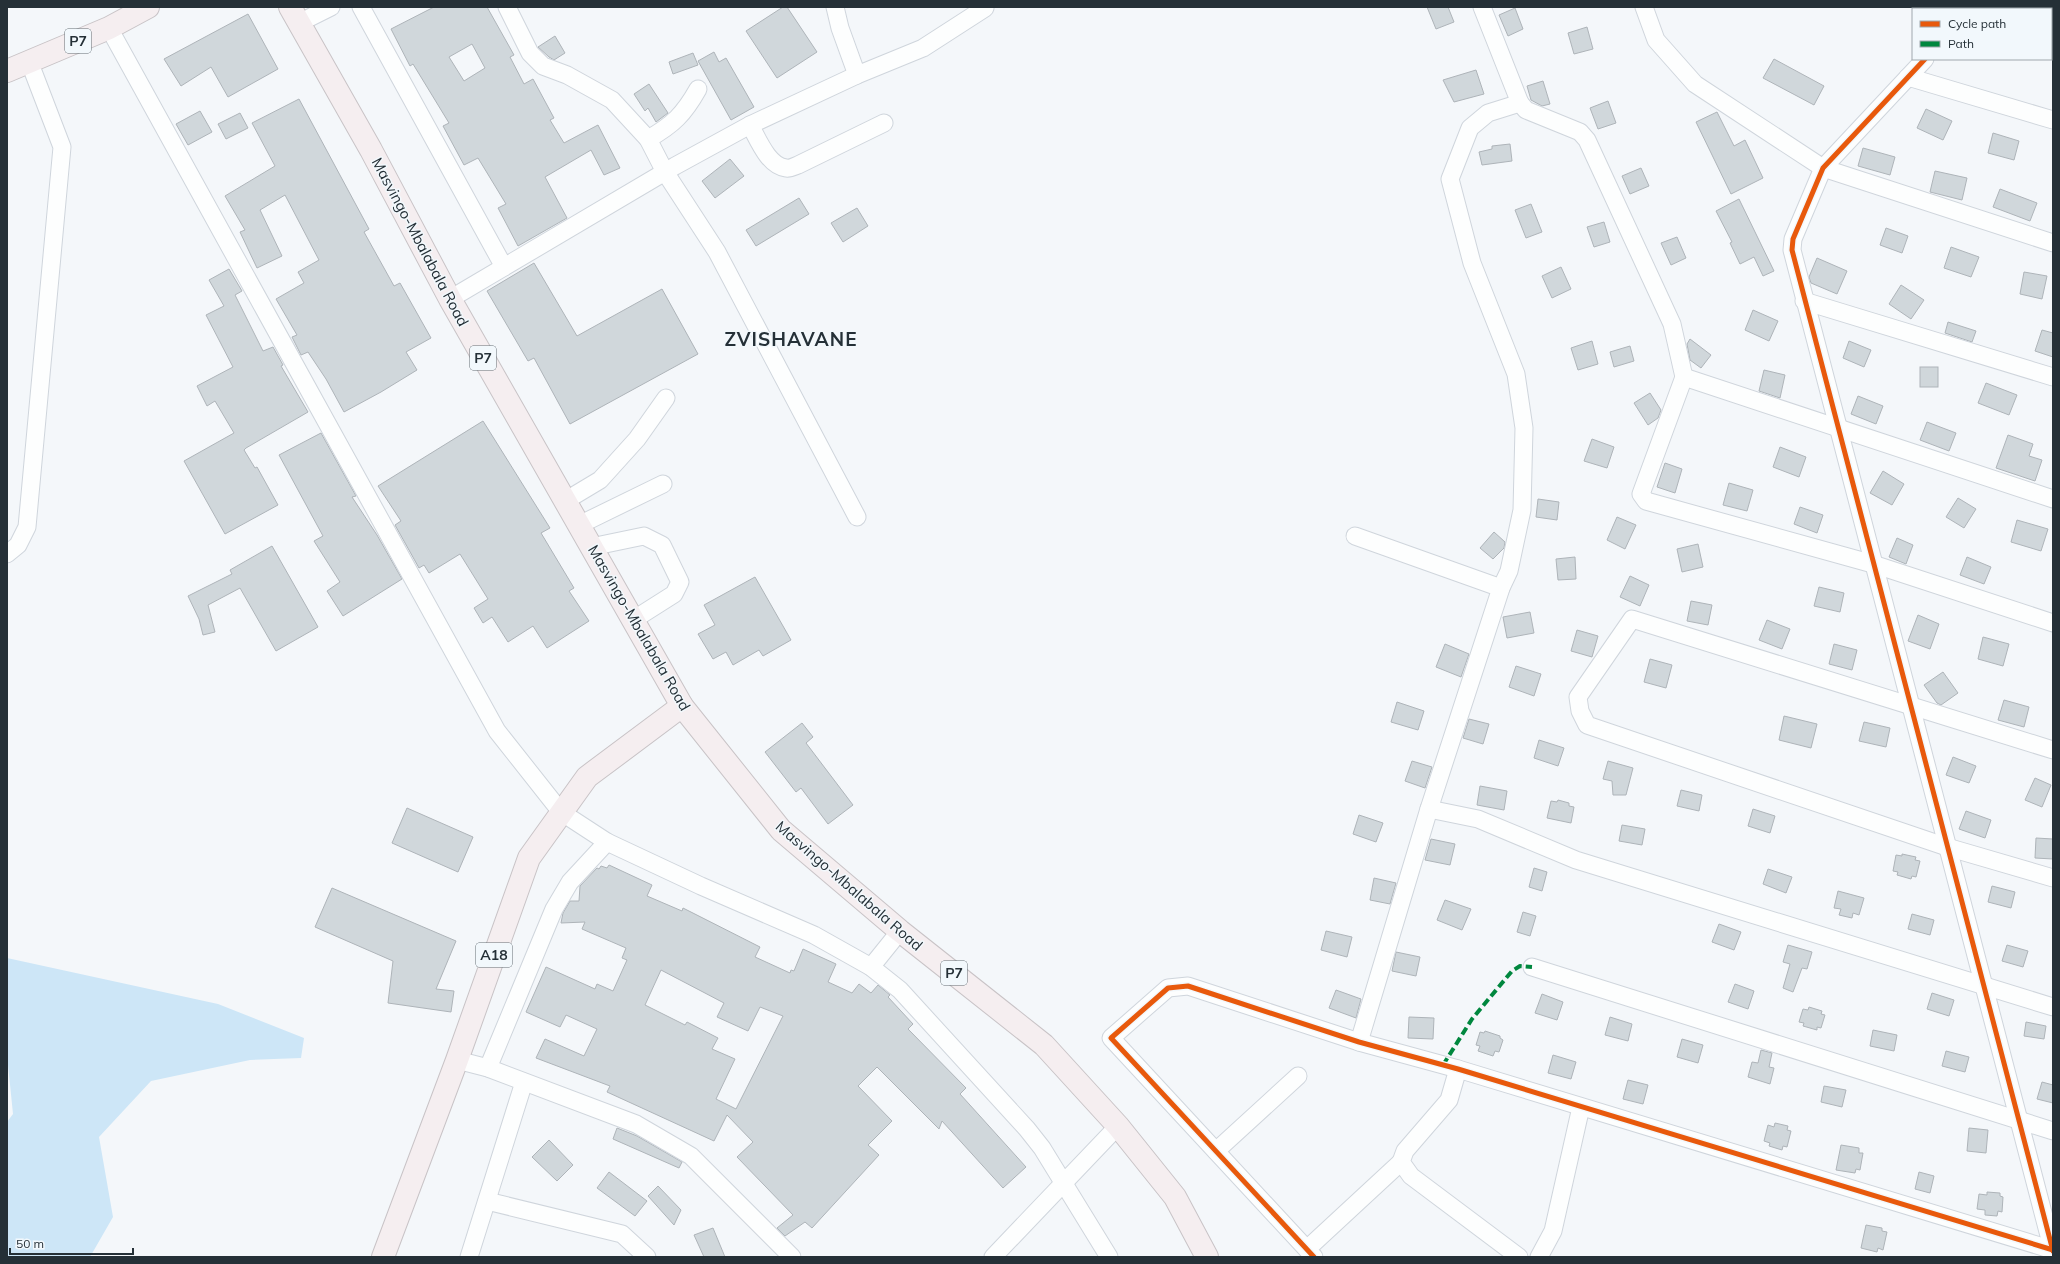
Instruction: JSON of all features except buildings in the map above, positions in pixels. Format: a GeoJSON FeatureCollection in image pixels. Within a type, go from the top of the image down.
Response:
{"type":"FeatureCollection","features":[{"type":"Feature","properties":{"kind":"highway","name":"P7"},"geometry":{"type":"LineString","coordinates":[[7,71],[109,28],[148,7]]}},
{"type":"Feature","properties":{"kind":"highway","name":"Masvingo-Mbalabala Road"},"geometry":{"type":"LineString","coordinates":[[295,15],[371,150],[450,299],[682,706],[781,830],[900,931],[1044,1044],[1118,1126],[1175,1197],[1207,1257]]}},
{"type":"Feature","properties":{"kind":"highway","name":"A18"},"geometry":{"type":"LineString","coordinates":[[383,1257],[457,1060],[529,858],[587,777],[682,706]]}},
{"type":"Feature","properties":{"kind":"street"},"geometry":{"type":"LineString","coordinates":[[295,15],[330,7]]}},
{"type":"Feature","properties":{"kind":"street"},"geometry":{"type":"LineString","coordinates":[[361,7],[504,267]]}},
{"type":"Feature","properties":{"kind":"street"},"geometry":{"type":"LineString","coordinates":[[506,7],[530,53],[543,66],[567,75],[612,100],[648,139],[665,172],[716,252],[857,516]]}},
{"type":"Feature","properties":{"kind":"street"},"geometry":{"type":"LineString","coordinates":[[835,7],[840,28],[857,75]]}},
{"type":"Feature","properties":{"kind":"street"},"geometry":{"type":"LineString","coordinates":[[1482,7],[1520,102],[1526,110],[1580,132],[1587,140],[1672,324],[1684,377],[1643,486],[1641,494],[1646,501],[1873,564],[2053,623]]}},
{"type":"Feature","properties":{"kind":"street"},"geometry":{"type":"LineString","coordinates":[[1644,7],[1656,40],[1695,84],[1823,168],[2053,243]]}},
{"type":"Feature","properties":{"kind":"street"},"geometry":{"type":"LineString","coordinates":[[450,299],[665,172],[750,125],[857,75],[923,48],[985,8]]}},
{"type":"Feature","properties":{"kind":"street"},"geometry":{"type":"LineString","coordinates":[[109,28],[497,731],[561,812],[607,842],[701,886],[814,935],[870,967],[900,990],[1027,1129],[1042,1148],[1109,1257]]}},
{"type":"Feature","properties":{"kind":"street"},"geometry":{"type":"LineString","coordinates":[[1924,60],[1823,168],[1792,245],[1804,301],[2053,1250]]}},
{"type":"Feature","properties":{"kind":"street"},"geometry":{"type":"LineString","coordinates":[[7,554],[18,545],[27,527],[62,147],[29,61]]}},
{"type":"Feature","properties":{"kind":"street"},"geometry":{"type":"LineString","coordinates":[[1908,77],[2053,120]]}},
{"type":"Feature","properties":{"kind":"street"},"geometry":{"type":"LineString","coordinates":[[648,139],[675,121],[687,109],[698,89]]}},
{"type":"Feature","properties":{"kind":"street"},"geometry":{"type":"LineString","coordinates":[[1359,1042],[1429,809],[1501,588],[1509,571],[1522,510],[1524,428],[1516,374],[1472,263],[1450,179],[1470,128],[1488,113],[1520,102]]}},
{"type":"Feature","properties":{"kind":"street"},"geometry":{"type":"LineString","coordinates":[[750,125],[767,154],[777,166],[787,169],[884,123]]}},
{"type":"Feature","properties":{"kind":"street"},"geometry":{"type":"LineString","coordinates":[[1804,301],[2053,377]]}},
{"type":"Feature","properties":{"kind":"street"},"geometry":{"type":"LineString","coordinates":[[1684,377],[2053,499]]}},
{"type":"Feature","properties":{"kind":"street"},"geometry":{"type":"LineString","coordinates":[[565,501],[600,480],[636,439],[666,398]]}},
{"type":"Feature","properties":{"kind":"street"},"geometry":{"type":"LineString","coordinates":[[579,525],[663,484]]}},
{"type":"Feature","properties":{"kind":"street"},"geometry":{"type":"LineString","coordinates":[[591,547],[644,536],[662,545],[680,582],[674,594],[632,620]]}},
{"type":"Feature","properties":{"kind":"street"},"geometry":{"type":"LineString","coordinates":[[1355,536],[1501,588]]}},
{"type":"Feature","properties":{"kind":"street"},"geometry":{"type":"LineString","coordinates":[[2053,750],[1910,704],[1632,619],[1578,697],[1580,711],[1587,724],[1947,847],[2053,878]]}},
{"type":"Feature","properties":{"kind":"street"},"geometry":{"type":"LineString","coordinates":[[1429,809],[1478,819],[1576,860],[2053,1007]]}},
{"type":"Feature","properties":{"kind":"street"},"geometry":{"type":"LineString","coordinates":[[488,1068],[554,909],[570,882],[607,842]]}},
{"type":"Feature","properties":{"kind":"street"},"geometry":{"type":"LineString","coordinates":[[870,967],[900,931]]}},
{"type":"Feature","properties":{"kind":"street"},"geometry":{"type":"LineString","coordinates":[[1532,967],[2053,1131]]}},
{"type":"Feature","properties":{"kind":"street"},"geometry":{"type":"LineString","coordinates":[[1458,1069],[1449,1100],[1405,1151],[1401,1162],[1311,1253],[1111,1038],[1168,988],[1188,986],[1359,1042],[1458,1069],[2053,1250]]}},
{"type":"Feature","properties":{"kind":"street"},"geometry":{"type":"LineString","coordinates":[[457,1060],[488,1068],[636,1124],[691,1156],[792,1257]]}},
{"type":"Feature","properties":{"kind":"street"},"geometry":{"type":"LineString","coordinates":[[1216,1151],[1298,1076]]}},
{"type":"Feature","properties":{"kind":"street"},"geometry":{"type":"LineString","coordinates":[[469,1257],[524,1082]]}},
{"type":"Feature","properties":{"kind":"street"},"geometry":{"type":"LineString","coordinates":[[1539,1257],[1553,1231],[1581,1107]]}},
{"type":"Feature","properties":{"kind":"street"},"geometry":{"type":"LineString","coordinates":[[993,1257],[1118,1126]]}},
{"type":"Feature","properties":{"kind":"street"},"geometry":{"type":"LineString","coordinates":[[1401,1162],[1411,1176],[1519,1257]]}},
{"type":"Feature","properties":{"kind":"street"},"geometry":{"type":"LineString","coordinates":[[487,1201],[622,1234],[647,1257]]}},
{"type":"Feature","properties":{"kind":"water"},"geometry":{"type":"Polygon","coordinates":[[[7,958],[218,1004],[304,1038],[301,1058],[250,1060],[151,1081],[99,1137],[113,1217],[90,1257],[7,1257],[7,1122],[13,1114],[7,1055],[7,958]]]}},
{"type":"Feature","properties":{"kind":"marked path"},"geometry":{"type":"LineString","coordinates":[[1443,1065],[1472,1019],[1512,971],[1520,966],[1532,967]]}},
{"type":"Feature","properties":{"kind":"cycle path"},"geometry":{"type":"LineString","coordinates":[[1924,60],[1823,168],[1793,239],[1792,250],[2053,1251]]}},
{"type":"Feature","properties":{"kind":"cycle path"},"geometry":{"type":"LineString","coordinates":[[1314,1257],[1111,1038],[1168,988],[1188,986],[1359,1042],[1458,1069],[2053,1250]]}},
{"type":"Feature","properties":{"kind":"district","name":"ZVISHAVANE"},"geometry":{"type":"Point","coordinates":[791,339]}}]}
